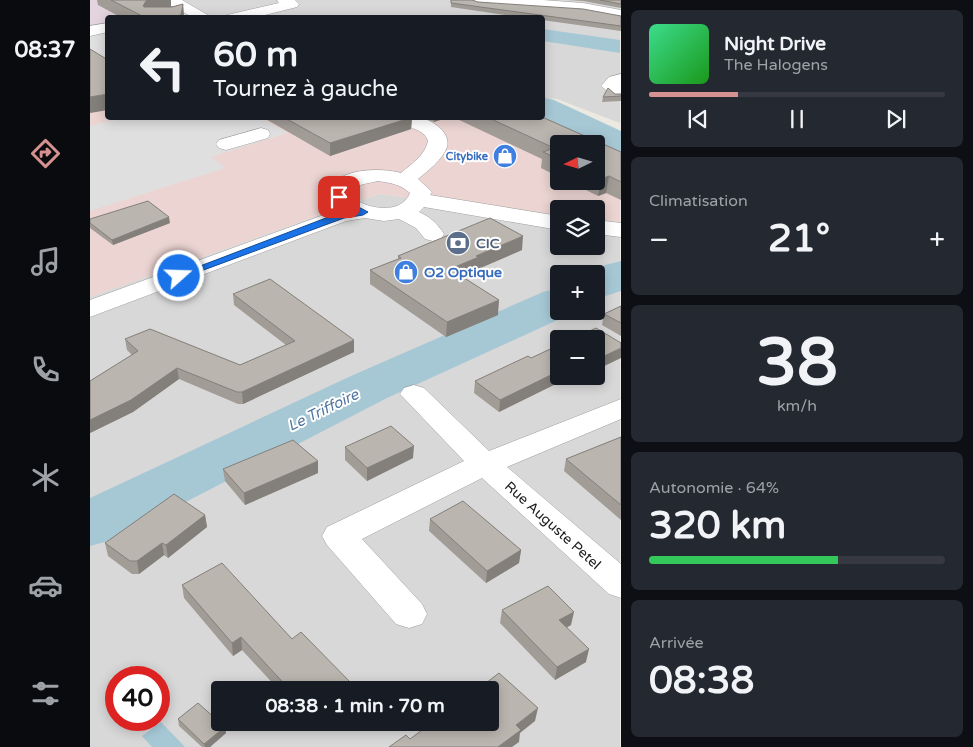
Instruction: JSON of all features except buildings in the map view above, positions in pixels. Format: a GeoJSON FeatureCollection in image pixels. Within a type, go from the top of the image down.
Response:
{"type":"FeatureCollection","features":[{"type":"Feature","properties":{"kind":"street"},"geometry":{"type":"LineString","coordinates":[[171,0],[200,15]]}},
{"type":"Feature","properties":{"kind":"street"},"geometry":{"type":"LineString","coordinates":[[245,15],[292,4],[284,0]]}},
{"type":"Feature","properties":{"kind":"street"},"geometry":{"type":"LineString","coordinates":[[478,0],[582,3],[620,15]]}},
{"type":"Feature","properties":{"kind":"street"},"geometry":{"type":"LineString","coordinates":[[167,14],[190,10]]}},
{"type":"Feature","properties":{"kind":"street"},"geometry":{"type":"LineString","coordinates":[[90,31],[105,28]]}},
{"type":"Feature","properties":{"kind":"street"},"geometry":{"type":"LineString","coordinates":[[620,79],[610,86],[620,93]]}},
{"type":"Feature","properties":{"kind":"street"},"geometry":{"type":"LineString","coordinates":[[405,180],[431,156],[437,149],[438,142],[437,135],[432,131],[410,120]]}},
{"type":"Feature","properties":{"kind":"street"},"geometry":{"type":"LineString","coordinates":[[226,144],[261,134]]}},
{"type":"Feature","properties":{"kind":"street"},"geometry":{"type":"LineString","coordinates":[[90,293],[330,205],[339,197],[342,187],[350,181],[378,176],[405,180],[414,184],[421,192],[420,200],[414,206],[401,211],[381,214],[363,212],[342,215],[90,309]]}},
{"type":"Feature","properties":{"kind":"street"},"geometry":{"type":"LineString","coordinates":[[339,197],[344,203],[363,212]]}},
{"type":"Feature","properties":{"kind":"street"},"geometry":{"type":"LineString","coordinates":[[420,200],[514,217],[550,221]]}},
{"type":"Feature","properties":{"kind":"street"},"geometry":{"type":"LineString","coordinates":[[401,211],[424,223],[433,234]]}},
{"type":"Feature","properties":{"kind":"street"},"geometry":{"type":"LineString","coordinates":[[605,228],[620,230]]}},
{"type":"Feature","properties":{"kind":"street","name":"Rue Auguste Petel"},"geometry":{"type":"LineString","coordinates":[[414,394],[485,464],[620,585]]}},
{"type":"Feature","properties":{"kind":"street"},"geometry":{"type":"LineString","coordinates":[[409,614],[338,536],[485,464],[620,408]]}},
{"type":"Feature","properties":{"kind":"shaded area"},"geometry":{"type":"Polygon","coordinates":[[[90,0],[165,0],[187,11],[167,15],[105,15],[105,28],[90,32],[90,0]]]}},
{"type":"Feature","properties":{"kind":"shaded area"},"geometry":{"type":"Polygon","coordinates":[[[165,0],[620,0],[620,123],[557,99],[545,98],[545,15],[195,15],[165,0]]]}},
{"type":"Feature","properties":{"kind":"shaded area"},"geometry":{"type":"Polygon","coordinates":[[[105,28],[105,120],[545,120],[545,116],[585,135],[550,135],[550,190],[605,190],[605,145],[620,152],[620,223],[605,221],[605,200],[550,200],[550,214],[379,194],[90,297],[90,32],[105,28]]]}},
{"type":"Feature","properties":{"kind":"shaded area"},"geometry":{"type":"Polygon","coordinates":[[[105,31],[105,63],[90,53],[90,35],[105,31]]]}},
{"type":"Feature","properties":{"kind":"shaded area"},"geometry":{"type":"Polygon","coordinates":[[[112,120],[265,120],[288,133],[211,157],[225,168],[90,211],[90,126],[112,120]]]}},
{"type":"Feature","properties":{"kind":"shaded area"},"geometry":{"type":"Polygon","coordinates":[[[379,194],[550,214],[550,255],[605,255],[605,221],[620,223],[620,747],[90,747],[90,297],[379,194]]]}},
{"type":"Feature","properties":{"kind":"water"},"geometry":{"type":"Polygon","coordinates":[[[545,29],[620,40],[620,53],[545,41],[545,29]]]}},
{"type":"Feature","properties":{"kind":"water"},"geometry":{"type":"Polygon","coordinates":[[[149,731],[170,731],[185,747],[152,747],[142,736],[149,731]]]}},
{"type":"Feature","properties":{"kind":"waterway","name":"Le Triffoire"},"geometry":{"type":"LineString","coordinates":[[545,108],[621,145]]}},
{"type":"Feature","properties":{"kind":"waterway","name":"Le Triffoire"},"geometry":{"type":"LineString","coordinates":[[605,281],[621,274]]}},
{"type":"Feature","properties":{"kind":"waterway","name":"Le Triffoire"},"geometry":{"type":"LineString","coordinates":[[90,524],[369,387],[550,306]]}},
{"type":"Feature","properties":{"kind":"place","name":"Citybike"},"geometry":{"type":"Point","coordinates":[505,156]}},
{"type":"Feature","properties":{"kind":"place","name":"CIC"},"geometry":{"type":"Point","coordinates":[458,243]}},
{"type":"Feature","properties":{"kind":"place","name":"O2 Optique"},"geometry":{"type":"Point","coordinates":[406,272]}},
{"type":"Feature","properties":{"kind":"route"},"geometry":{"type":"LineString","coordinates":[[179,276],[342,215],[363,212],[353,209],[339,197]]}}]}
